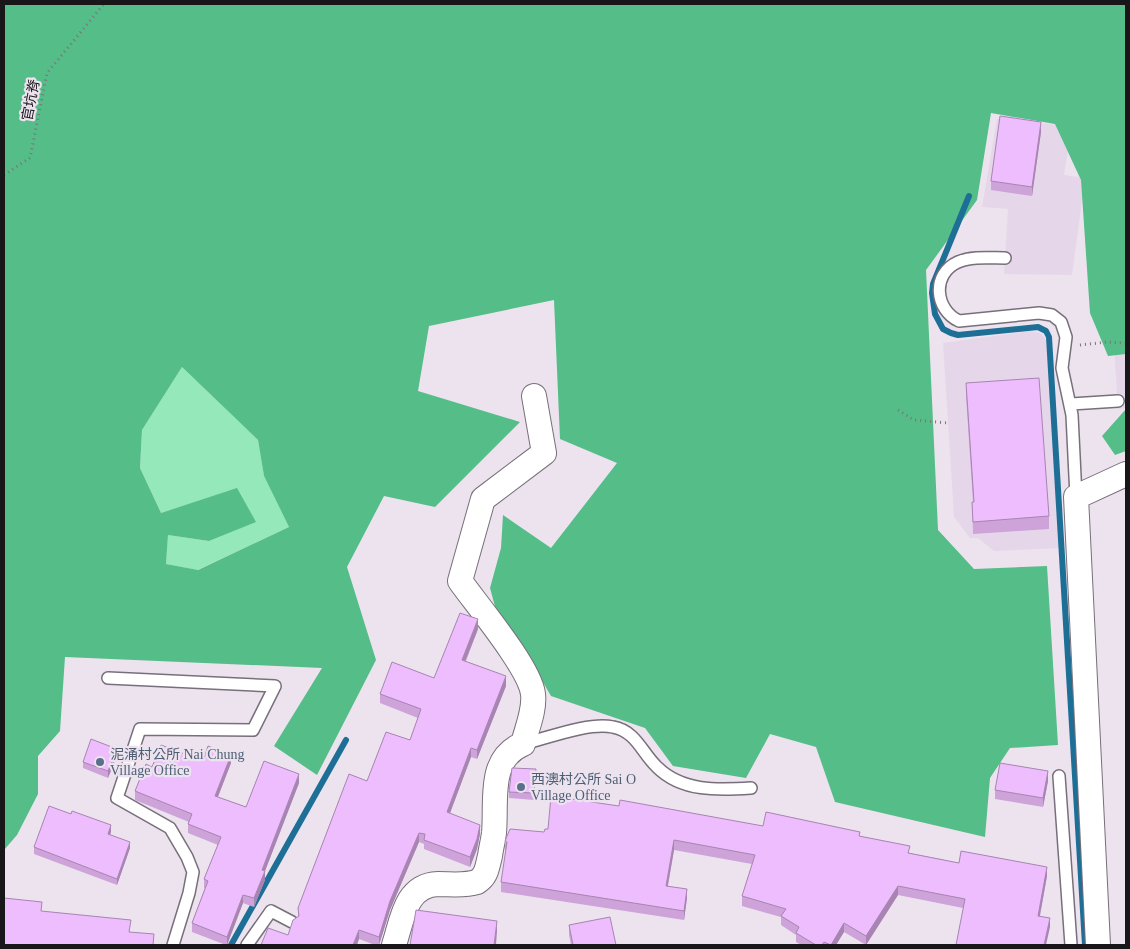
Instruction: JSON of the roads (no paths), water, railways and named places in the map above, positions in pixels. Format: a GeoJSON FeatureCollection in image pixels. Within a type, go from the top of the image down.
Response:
{"type":"FeatureCollection","features":[{"type":"Feature","properties":{"kind":"street"},"geometry":{"type":"LineString","coordinates":[[394,945],[408,901],[417,892],[430,885],[477,882],[486,873],[494,834],[495,781],[502,763],[510,751],[523,744],[533,703],[529,681],[522,668],[460,581],[483,499],[544,453],[534,396]]}},
{"type":"Feature","properties":{"kind":"street"},"geometry":{"type":"LineString","coordinates":[[1098,945],[1076,497],[1126,474]]}},
{"type":"Feature","properties":{"kind":"lane"},"geometry":{"type":"LineString","coordinates":[[1005,258],[974,258],[958,262],[947,270],[939,293],[944,311],[959,321],[1038,313],[1058,318],[1063,326],[1065,346],[1062,368],[1071,404],[1076,497]]}},
{"type":"Feature","properties":{"kind":"lane"},"geometry":{"type":"LineString","coordinates":[[1071,404],[1118,401]]}},
{"type":"Feature","properties":{"kind":"lane"},"geometry":{"type":"LineString","coordinates":[[108,678],[275,686],[253,730],[140,729],[117,798],[170,828],[187,856],[193,872],[189,893],[172,945]]}},
{"type":"Feature","properties":{"kind":"lane"},"geometry":{"type":"LineString","coordinates":[[523,744],[584,729],[613,727],[632,736],[656,767],[678,781],[692,787],[751,788]]}},
{"type":"Feature","properties":{"kind":"lane"},"geometry":{"type":"LineString","coordinates":[[1060,776],[1071,945]]}},
{"type":"Feature","properties":{"kind":"lane"},"geometry":{"type":"LineString","coordinates":[[247,945],[271,911],[292,922]]}},
{"type":"Feature","properties":{"kind":"waterway"},"geometry":{"type":"LineString","coordinates":[[969,196],[933,284],[932,293],[935,314],[943,329],[958,335],[1038,327],[1046,331],[1049,337],[1085,945]]}},
{"type":"Feature","properties":{"kind":"waterway"},"geometry":{"type":"LineString","coordinates":[[231,945],[346,740]]}},
{"type":"Feature","properties":{"kind":"place","name":"泥涌村公所 Nai Chung Village Office"},"geometry":{"type":"Point","coordinates":[100,762]}},
{"type":"Feature","properties":{"kind":"place","name":"西澳村公所 Sai O Village Office"},"geometry":{"type":"Point","coordinates":[521,787]}}]}
